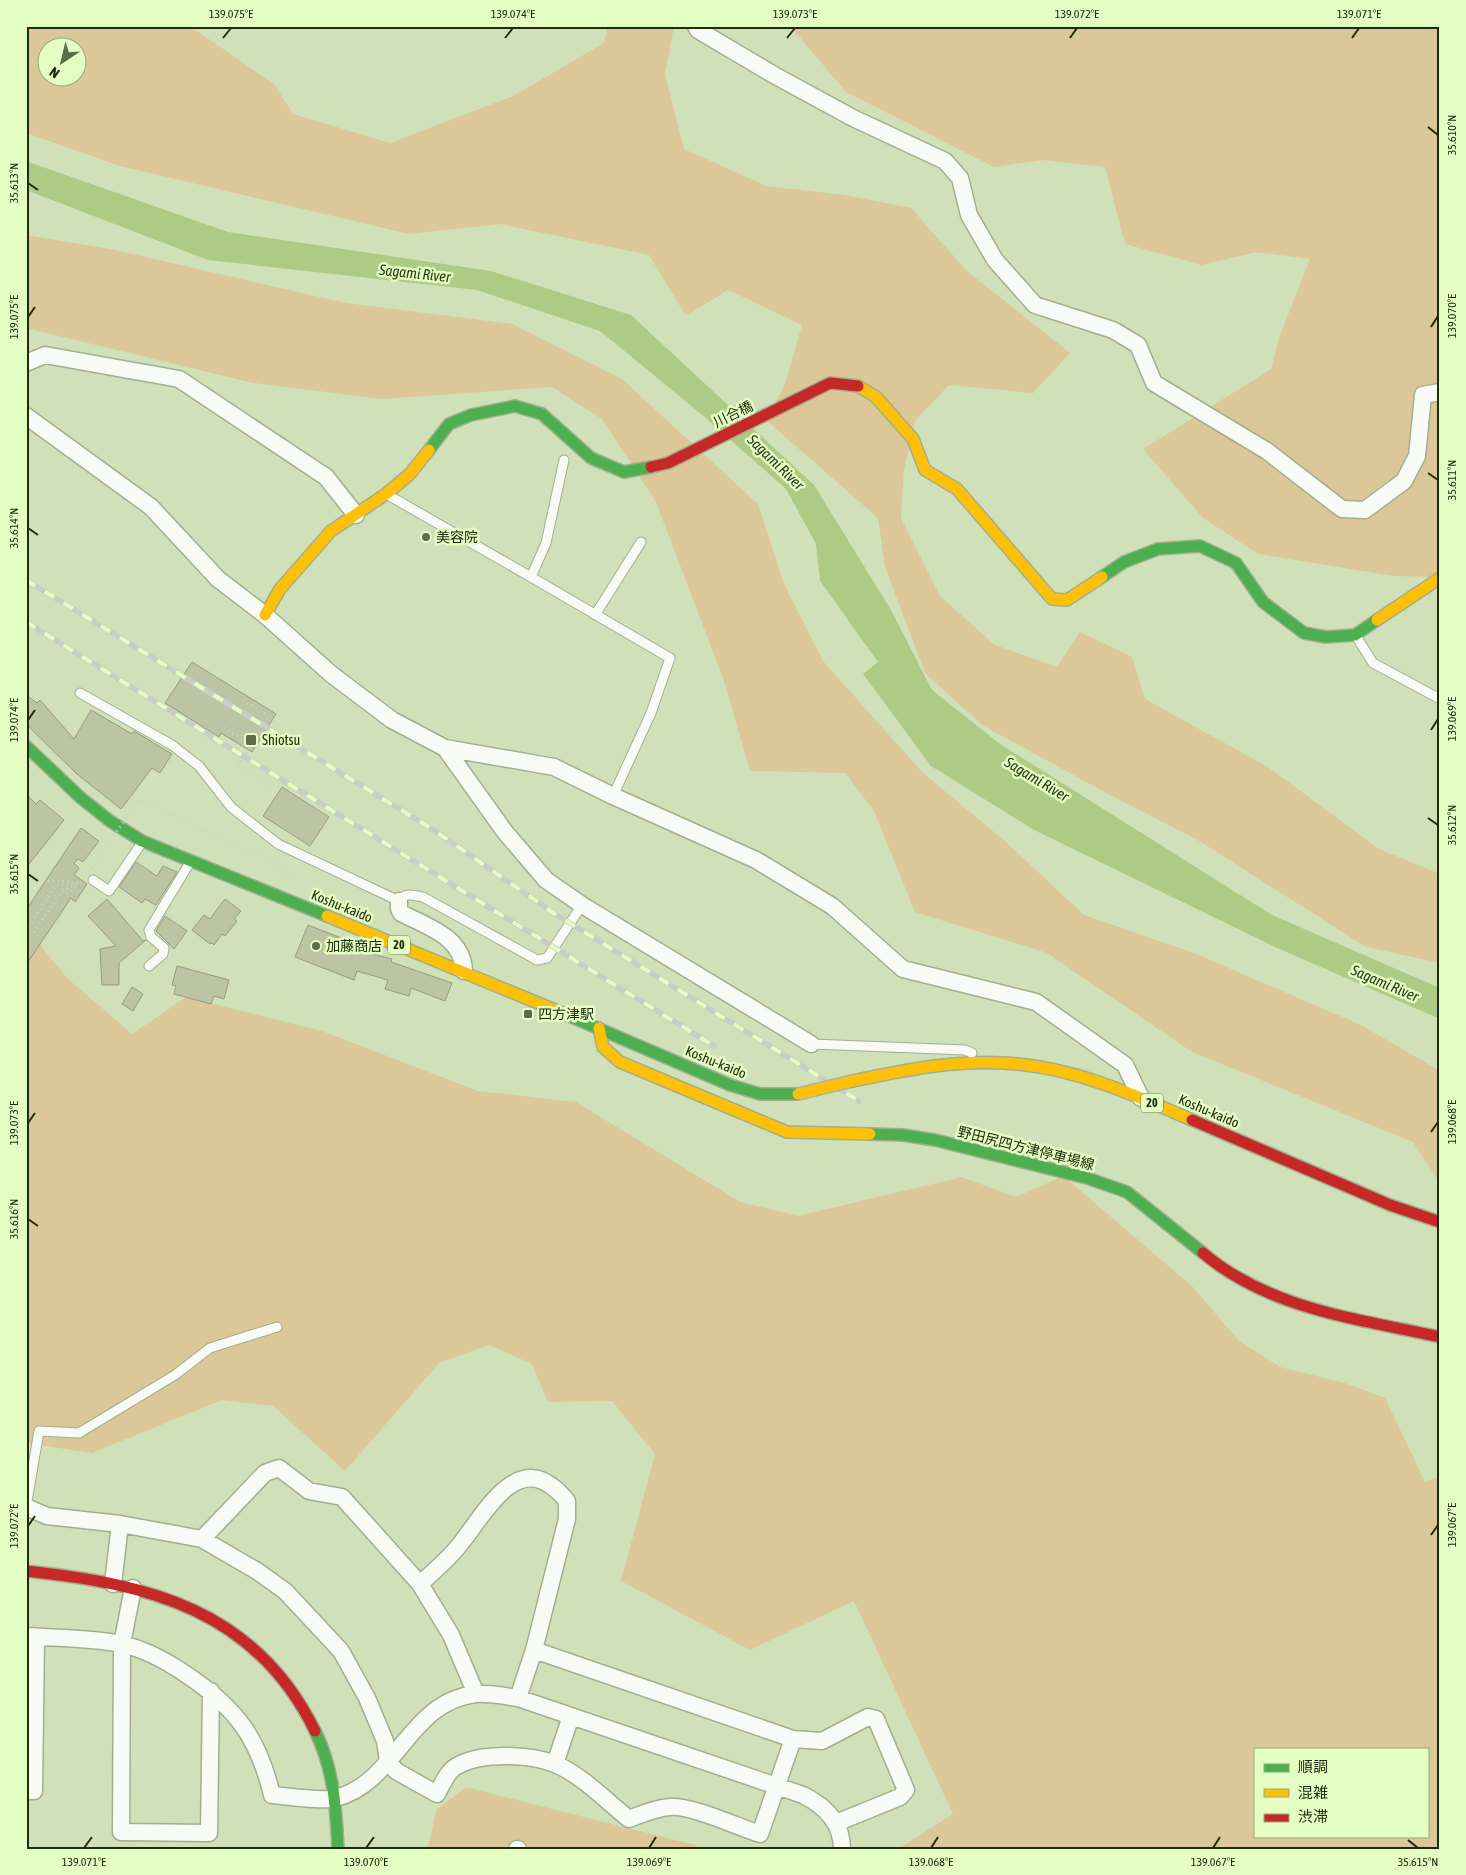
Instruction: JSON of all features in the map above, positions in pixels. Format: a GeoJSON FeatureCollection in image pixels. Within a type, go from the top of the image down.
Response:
{"type":"FeatureCollection","features":[{"type":"Feature","properties":{"kind":"main road","name":"川合橋"},"geometry":{"type":"LineString","coordinates":[[265,615],[280,589],[331,531],[386,494],[410,474],[449,424],[471,415],[515,406],[542,414],[591,458],[624,472],[668,463],[830,383],[855,384],[876,397],[913,439],[925,470],[957,488],[1052,599],[1067,600],[1124,562],[1158,549],[1200,546],[1236,563],[1263,602],[1304,633],[1326,637],[1355,635]]}},
{"type":"Feature","properties":{"kind":"main road"},"geometry":{"type":"LineString","coordinates":[[1355,635],[1440,578]]}},
{"type":"Feature","properties":{"kind":"main road","name":"Koshu-kaido"},"geometry":{"type":"LineString","coordinates":[[26,746],[100,816],[142,841],[464,971],[746,1090],[777,1096],[798,1094],[940,1064],[996,1063],[1047,1068],[1088,1078],[1141,1098],[1390,1205],[1440,1222]]}},
{"type":"Feature","properties":{"kind":"main road","name":"野田尻四方津停車場線"},"geometry":{"type":"LineString","coordinates":[[599,1028],[603,1048],[620,1062],[787,1132],[903,1135],[935,1140],[1087,1178],[1127,1192],[1156,1213],[1209,1258],[1253,1286],[1300,1306],[1440,1337]]}},
{"type":"Feature","properties":{"kind":"main road"},"geometry":{"type":"LineString","coordinates":[[26,1571],[133,1588],[188,1607],[222,1625],[262,1657],[298,1701],[324,1749],[335,1799],[338,1849]]}},
{"type":"Feature","properties":{"kind":"street"},"geometry":{"type":"LineString","coordinates":[[696,26],[698,30],[782,80],[853,118],[945,160],[960,178],[969,215],[995,260],[1035,305],[1113,330],[1138,345],[1154,383],[1267,451],[1322,496],[1342,509],[1365,510],[1404,481],[1417,456],[1423,395],[1440,392]]}},
{"type":"Feature","properties":{"kind":"street"},"geometry":{"type":"LineString","coordinates":[[26,363],[45,356],[180,379],[326,477],[356,515]]}},
{"type":"Feature","properties":{"kind":"street"},"geometry":{"type":"LineString","coordinates":[[26,416],[151,507],[177,538],[218,579],[265,615],[331,674],[392,720],[445,748],[554,767],[613,796],[756,860],[832,906],[903,969],[1036,1002],[1125,1065],[1141,1098]]}},
{"type":"Feature","properties":{"kind":"street"},"geometry":{"type":"LineString","coordinates":[[445,748],[505,832],[546,880],[582,905],[811,1044]]}},
{"type":"Feature","properties":{"kind":"street"},"geometry":{"type":"LineString","coordinates":[[399,901],[398,909],[401,913],[448,937],[460,951],[464,971]]}},
{"type":"Feature","properties":{"kind":"street"},"geometry":{"type":"LineString","coordinates":[[202,1539],[265,1473],[279,1468],[309,1491],[342,1497],[420,1584],[451,1635],[476,1694]]}},
{"type":"Feature","properties":{"kind":"street"},"geometry":{"type":"LineString","coordinates":[[420,1584],[460,1544],[492,1500],[511,1484],[530,1477],[550,1484],[567,1501],[567,1519],[534,1650],[518,1698]]}},
{"type":"Feature","properties":{"kind":"street"},"geometry":{"type":"LineString","coordinates":[[26,1508],[47,1516],[120,1524],[202,1539],[257,1571],[285,1591],[341,1651],[367,1698],[385,1741],[388,1761],[396,1771],[437,1794],[456,1766],[476,1759],[503,1756],[532,1759],[555,1764],[584,1783],[628,1819],[671,1807],[688,1810],[760,1834],[792,1739]]}},
{"type":"Feature","properties":{"kind":"street"},"geometry":{"type":"LineString","coordinates":[[114,1584],[120,1524]]}},
{"type":"Feature","properties":{"kind":"street"},"geometry":{"type":"LineString","coordinates":[[133,1588],[122,1644],[121,1832],[208,1833],[211,1691]]}},
{"type":"Feature","properties":{"kind":"street"},"geometry":{"type":"LineString","coordinates":[[26,1791],[34,1791],[31,1636],[122,1644],[169,1662],[211,1691],[234,1713],[254,1742],[265,1764],[272,1795],[335,1799],[364,1786],[378,1775],[415,1728],[436,1708],[457,1699],[476,1694],[518,1698],[819,1802],[836,1823],[842,1837],[842,1849]]}},
{"type":"Feature","properties":{"kind":"street"},"geometry":{"type":"LineString","coordinates":[[534,1650],[792,1739],[822,1741],[868,1717],[876,1719],[906,1790],[900,1797],[836,1823]]}},
{"type":"Feature","properties":{"kind":"street"},"geometry":{"type":"LineString","coordinates":[[555,1764],[571,1716]]}},
{"type":"Feature","properties":{"kind":"lane"},"geometry":{"type":"LineString","coordinates":[[531,577],[546,543],[564,460]]}},
{"type":"Feature","properties":{"kind":"lane"},"geometry":{"type":"LineString","coordinates":[[386,494],[670,658],[651,713],[613,796]]}},
{"type":"Feature","properties":{"kind":"lane"},"geometry":{"type":"LineString","coordinates":[[595,615],[641,542]]}},
{"type":"Feature","properties":{"kind":"lane"},"geometry":{"type":"LineString","coordinates":[[1355,635],[1373,663],[1440,699]]}},
{"type":"Feature","properties":{"kind":"lane"},"geometry":{"type":"LineString","coordinates":[[80,693],[172,745],[199,766],[231,807],[278,844],[399,901],[401,897],[410,894],[423,897],[537,960],[547,958],[582,905]]}},
{"type":"Feature","properties":{"kind":"lane"},"geometry":{"type":"LineString","coordinates":[[91,877],[109,891],[142,841]]}},
{"type":"Feature","properties":{"kind":"lane"},"geometry":{"type":"LineString","coordinates":[[149,966],[163,954],[164,948],[151,937],[149,930],[191,862]]}},
{"type":"Feature","properties":{"kind":"lane"},"geometry":{"type":"LineString","coordinates":[[811,1044],[965,1050],[996,1063]]}},
{"type":"Feature","properties":{"kind":"lane"},"geometry":{"type":"LineString","coordinates":[[26,1508],[40,1431],[79,1433],[175,1375],[210,1348],[277,1328]]}},
{"type":"Feature","properties":{"kind":"path"},"geometry":{"type":"LineString","coordinates":[[243,700],[268,716],[238,766],[272,786]]}},
{"type":"Feature","properties":{"kind":"path"},"geometry":{"type":"LineString","coordinates":[[224,728],[251,745]]}},
{"type":"Feature","properties":{"kind":"path"},"geometry":{"type":"LineString","coordinates":[[91,877],[138,800],[268,859]]}},
{"type":"Feature","properties":{"kind":"path"},"geometry":{"type":"LineString","coordinates":[[48,881],[84,881]]}},
{"type":"Feature","properties":{"kind":"path"},"geometry":{"type":"LineString","coordinates":[[26,930],[55,886],[84,881]]}},
{"type":"Feature","properties":{"kind":"path"},"geometry":{"type":"LineString","coordinates":[[67,894],[84,881]]}},
{"type":"Feature","properties":{"kind":"path"},"geometry":{"type":"LineString","coordinates":[[26,945],[62,890],[84,881]]}},
{"type":"Feature","properties":{"kind":"shaded area"},"geometry":{"type":"Polygon","coordinates":[[[26,26],[190,26],[275,85],[293,114],[390,143],[513,96],[604,43],[608,26],[674,26],[665,75],[684,149],[766,186],[845,195],[911,208],[967,271],[1070,353],[1033,393],[949,385],[915,421],[904,470],[901,518],[940,596],[995,645],[1057,667],[1080,632],[1132,657],[1145,699],[1268,767],[1379,849],[1440,874],[1440,963],[1366,947],[1196,839],[1110,795],[982,725],[925,673],[885,567],[878,518],[766,420],[785,384],[802,325],[728,290],[686,316],[649,255],[500,224],[409,234],[120,166],[26,133],[26,26]]]}},
{"type":"Feature","properties":{"kind":"shaded area"},"geometry":{"type":"Polygon","coordinates":[[[790,26],[1440,26],[1440,577],[1394,576],[1258,554],[1203,518],[1143,449],[1271,369],[1279,338],[1310,259],[1256,252],[1202,265],[1125,244],[1105,167],[1043,160],[994,167],[846,92],[790,26]]]}},
{"type":"Feature","properties":{"kind":"shaded area"},"geometry":{"type":"Polygon","coordinates":[[[26,235],[115,250],[346,303],[512,324],[622,379],[758,504],[784,584],[823,661],[922,772],[1006,842],[1084,915],[1194,953],[1361,1025],[1440,1071],[1440,1183],[1413,1142],[1192,1052],[1047,953],[915,912],[874,811],[845,773],[750,771],[724,681],[656,502],[602,419],[552,387],[382,399],[253,383],[26,328],[26,235]]]}},
{"type":"Feature","properties":{"kind":"shaded area"},"geometry":{"type":"Polygon","coordinates":[[[26,928],[67,978],[132,1034],[186,997],[322,1031],[478,1091],[576,1102],[740,1202],[798,1216],[962,1177],[1016,1197],[1063,1176],[1192,1286],[1238,1340],[1280,1367],[1345,1383],[1385,1398],[1425,1482],[1440,1476],[1440,1849],[898,1849],[953,1814],[854,1601],[750,1650],[621,1581],[655,1454],[612,1401],[548,1402],[532,1364],[489,1345],[439,1363],[345,1471],[273,1406],[222,1400],[92,1453],[26,1443],[26,928]]]}},
{"type":"Feature","properties":{"kind":"shaded area"},"geometry":{"type":"Polygon","coordinates":[[[466,1787],[695,1845],[701,1849],[428,1849],[436,1810],[466,1787]]]}},
{"type":"Feature","properties":{"kind":"water","name":"Sagami River"},"geometry":{"type":"Polygon","coordinates":[[[26,161],[228,232],[491,271],[631,315],[814,485],[891,610],[932,690],[1000,744],[1272,915],[1440,988],[1440,1019],[1275,947],[1034,830],[931,766],[863,674],[878,662],[820,581],[816,544],[786,489],[700,413],[600,331],[477,290],[208,260],[26,190],[26,161]]]}},
{"type":"Feature","properties":{"kind":"building"},"geometry":{"type":"Polygon","coordinates":[[[192,662],[276,714],[252,752],[221,733],[219,737],[165,703],[192,662]]]}},
{"type":"Feature","properties":{"kind":"building"},"geometry":{"type":"Polygon","coordinates":[[[26,695],[37,703],[40,700],[74,739],[91,710],[132,734],[134,731],[172,754],[160,773],[152,768],[121,809],[77,774],[26,724],[26,695]]]}},
{"type":"Feature","properties":{"kind":"building"},"geometry":{"type":"Polygon","coordinates":[[[282,787],[329,817],[310,846],[263,816],[282,787]]]}},
{"type":"Feature","properties":{"kind":"building"},"geometry":{"type":"Polygon","coordinates":[[[26,794],[36,804],[40,800],[64,820],[26,868],[26,794]]]}},
{"type":"Feature","properties":{"kind":"building"},"geometry":{"type":"Polygon","coordinates":[[[81,828],[99,841],[83,862],[78,859],[74,863],[79,868],[74,875],[87,884],[75,902],[71,898],[26,965],[26,910],[81,828]]]}},
{"type":"Feature","properties":{"kind":"building"},"geometry":{"type":"Polygon","coordinates":[[[136,862],[157,876],[163,866],[177,872],[156,905],[145,899],[142,903],[119,887],[136,862]]]}},
{"type":"Feature","properties":{"kind":"building"},"geometry":{"type":"Polygon","coordinates":[[[107,899],[143,941],[146,940],[119,963],[119,985],[102,985],[100,949],[116,946],[88,916],[107,899]]]}},
{"type":"Feature","properties":{"kind":"building"},"geometry":{"type":"Polygon","coordinates":[[[225,899],[241,911],[234,919],[237,921],[225,936],[222,934],[214,945],[210,944],[192,930],[204,915],[210,919],[225,899]]]}},
{"type":"Feature","properties":{"kind":"building"},"geometry":{"type":"Polygon","coordinates":[[[165,916],[187,931],[174,949],[156,931],[165,916]]]}},
{"type":"Feature","properties":{"kind":"building"},"geometry":{"type":"Polygon","coordinates":[[[308,925],[367,948],[365,952],[392,959],[391,962],[452,983],[445,1001],[411,988],[409,996],[385,989],[388,980],[357,971],[354,980],[295,957],[308,925]]]}},
{"type":"Feature","properties":{"kind":"building"},"geometry":{"type":"Polygon","coordinates":[[[177,966],[229,980],[224,999],[214,996],[211,1004],[174,994],[176,986],[172,985],[177,966]]]}},
{"type":"Feature","properties":{"kind":"building"},"geometry":{"type":"Polygon","coordinates":[[[132,987],[143,994],[133,1011],[122,1004],[132,987]]]}},
{"type":"Feature","properties":{"kind":"railway"},"geometry":{"type":"LineString","coordinates":[[26,580],[432,829],[555,914],[859,1101]]}},
{"type":"Feature","properties":{"kind":"railway"},"geometry":{"type":"LineString","coordinates":[[26,622],[714,1046]]}},
{"type":"Feature","properties":{"kind":"traffic: fast"},"geometry":{"type":"LineString","coordinates":[[429,450],[449,424],[471,415],[515,406],[542,414],[591,458],[624,472],[651,467]]}},
{"type":"Feature","properties":{"kind":"traffic: fast"},"geometry":{"type":"LineString","coordinates":[[1102,577],[1124,562],[1158,549],[1200,546],[1236,563],[1263,602],[1304,633],[1326,637],[1355,635],[1377,620]]}},
{"type":"Feature","properties":{"kind":"traffic: fast"},"geometry":{"type":"LineString","coordinates":[[26,746],[81,798],[110,821],[142,841],[327,916]]}},
{"type":"Feature","properties":{"kind":"traffic: fast"},"geometry":{"type":"LineString","coordinates":[[567,1015],[730,1085],[760,1094],[798,1094]]}},
{"type":"Feature","properties":{"kind":"traffic: fast"},"geometry":{"type":"LineString","coordinates":[[870,1134],[903,1135],[935,1140],[1087,1178],[1127,1192],[1203,1253]]}},
{"type":"Feature","properties":{"kind":"traffic: fast"},"geometry":{"type":"LineString","coordinates":[[315,1731],[326,1760],[333,1789],[338,1849]]}},
{"type":"Feature","properties":{"kind":"traffic: slow"},"geometry":{"type":"LineString","coordinates":[[858,386],[876,397],[913,439],[925,470],[957,489],[1052,599],[1067,600],[1102,577]]}},
{"type":"Feature","properties":{"kind":"traffic: slow"},"geometry":{"type":"LineString","coordinates":[[265,615],[280,589],[331,531],[386,494],[410,474],[429,450]]}},
{"type":"Feature","properties":{"kind":"traffic: slow"},"geometry":{"type":"LineString","coordinates":[[1377,620],[1440,578]]}},
{"type":"Feature","properties":{"kind":"traffic: slow"},"geometry":{"type":"LineString","coordinates":[[327,916],[567,1015]]}},
{"type":"Feature","properties":{"kind":"traffic: slow"},"geometry":{"type":"LineString","coordinates":[[599,1028],[603,1047],[620,1062],[787,1132],[870,1134]]}},
{"type":"Feature","properties":{"kind":"traffic: slow"},"geometry":{"type":"LineString","coordinates":[[848,1082],[933,1066],[975,1063],[1018,1064],[1064,1072],[1108,1085],[1192,1120]]}},
{"type":"Feature","properties":{"kind":"traffic: slow"},"geometry":{"type":"LineString","coordinates":[[798,1094],[848,1082]]}},
{"type":"Feature","properties":{"kind":"traffic: jam"},"geometry":{"type":"LineString","coordinates":[[651,467],[668,463],[830,383],[858,386]]}},
{"type":"Feature","properties":{"kind":"traffic: jam"},"geometry":{"type":"LineString","coordinates":[[1192,1120],[1390,1205],[1440,1222]]}},
{"type":"Feature","properties":{"kind":"traffic: jam"},"geometry":{"type":"LineString","coordinates":[[1203,1253],[1229,1272],[1256,1287],[1285,1299],[1346,1317],[1440,1337]]}},
{"type":"Feature","properties":{"kind":"traffic: jam"},"geometry":{"type":"LineString","coordinates":[[26,1571],[115,1584],[156,1595],[195,1610],[230,1631],[262,1657],[291,1690],[315,1731]]}},
{"type":"Feature","properties":{"kind":"place","name":"美容院"},"geometry":{"type":"Point","coordinates":[426,537]}},
{"type":"Feature","properties":{"kind":"place","name":"Shiotsu"},"geometry":{"type":"Point","coordinates":[251,740]}},
{"type":"Feature","properties":{"kind":"place","name":"加藤商店"},"geometry":{"type":"Point","coordinates":[316,946]}},
{"type":"Feature","properties":{"kind":"place","name":"四方津駅"},"geometry":{"type":"Point","coordinates":[528,1014]}}]}
